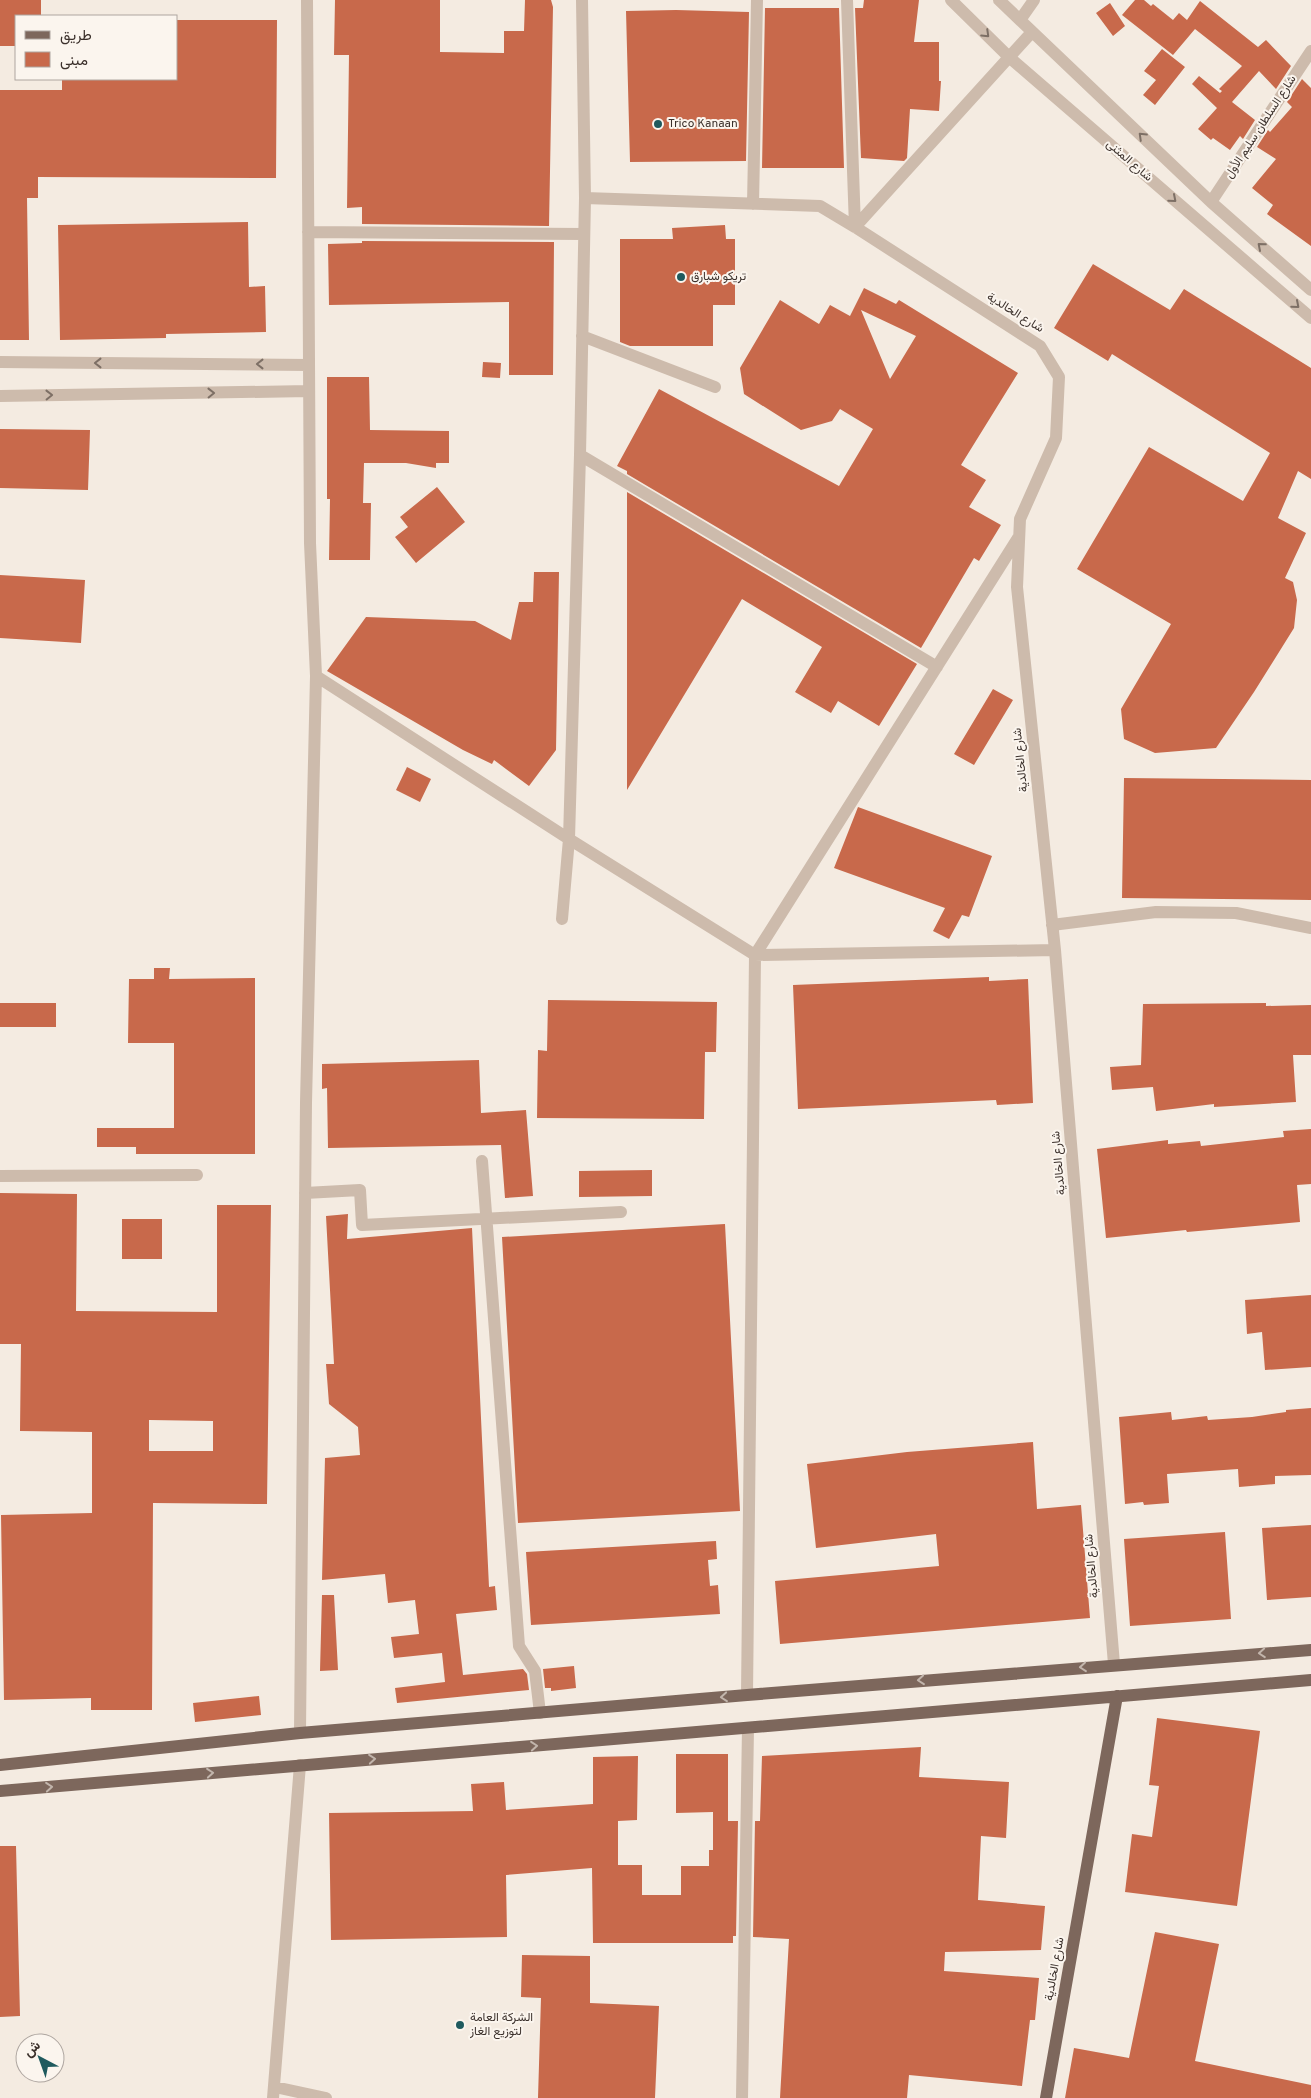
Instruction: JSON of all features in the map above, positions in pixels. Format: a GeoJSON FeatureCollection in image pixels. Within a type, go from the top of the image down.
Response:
{"type":"FeatureCollection","features":[{"type":"Feature","properties":{"kind":"main road"},"geometry":{"type":"LineString","coordinates":[[0,1765],[300,1733],[747,1694],[1311,1650]]}},
{"type":"Feature","properties":{"kind":"main road"},"geometry":{"type":"LineString","coordinates":[[0,1791],[1311,1680]]}},
{"type":"Feature","properties":{"kind":"main road","name":"شارع الخالدية"},"geometry":{"type":"LineString","coordinates":[[1046,2098],[1117,1696]]}},
{"type":"Feature","properties":{"kind":"street"},"geometry":{"type":"LineString","coordinates":[[300,1733],[305,1193],[316,676],[310,543],[307,0]]}},
{"type":"Feature","properties":{"kind":"street"},"geometry":{"type":"LineString","coordinates":[[562,919],[569,838],[580,454],[585,198],[582,0]]}},
{"type":"Feature","properties":{"kind":"street"},"geometry":{"type":"LineString","coordinates":[[753,204],[757,0]]}},
{"type":"Feature","properties":{"kind":"street"},"geometry":{"type":"LineString","coordinates":[[847,0],[855,227]]}},
{"type":"Feature","properties":{"kind":"street","name":"شارع المثنى"},"geometry":{"type":"LineString","coordinates":[[951,0],[1010,58],[1311,318]]}},
{"type":"Feature","properties":{"kind":"street","name":"شارع المثنى"},"geometry":{"type":"LineString","coordinates":[[999,0],[1211,202],[1311,290]]}},
{"type":"Feature","properties":{"kind":"street"},"geometry":{"type":"LineString","coordinates":[[1020,20],[1034,0]]}},
{"type":"Feature","properties":{"kind":"street"},"geometry":{"type":"LineString","coordinates":[[855,227],[1032,32]]}},
{"type":"Feature","properties":{"kind":"street","name":"شارع السلطان سليم الأول"},"geometry":{"type":"LineString","coordinates":[[1211,202],[1311,51]]}},
{"type":"Feature","properties":{"kind":"street","name":"شارع الخالدية"},"geometry":{"type":"LineString","coordinates":[[585,198],[820,206],[1040,346],[1059,377],[1056,438],[1020,519],[1017,587],[1055,950],[1114,1664]]}},
{"type":"Feature","properties":{"kind":"street"},"geometry":{"type":"LineString","coordinates":[[308,232],[584,234]]}},
{"type":"Feature","properties":{"kind":"street"},"geometry":{"type":"LineString","coordinates":[[582,336],[715,387]]}},
{"type":"Feature","properties":{"kind":"street"},"geometry":{"type":"LineString","coordinates":[[0,362],[309,365]]}},
{"type":"Feature","properties":{"kind":"street"},"geometry":{"type":"LineString","coordinates":[[0,396],[309,391]]}},
{"type":"Feature","properties":{"kind":"street"},"geometry":{"type":"LineString","coordinates":[[580,454],[937,667]]}},
{"type":"Feature","properties":{"kind":"street"},"geometry":{"type":"LineString","coordinates":[[747,1694],[755,955],[1019,537]]}},
{"type":"Feature","properties":{"kind":"street"},"geometry":{"type":"LineString","coordinates":[[316,676],[755,955],[1055,950]]}},
{"type":"Feature","properties":{"kind":"street"},"geometry":{"type":"LineString","coordinates":[[1052,925],[1166,912],[1236,913],[1311,928]]}},
{"type":"Feature","properties":{"kind":"street"},"geometry":{"type":"LineString","coordinates":[[482,1161],[519,1646],[535,1672],[540,1712]]}},
{"type":"Feature","properties":{"kind":"street"},"geometry":{"type":"LineString","coordinates":[[0,1176],[197,1175]]}},
{"type":"Feature","properties":{"kind":"street"},"geometry":{"type":"LineString","coordinates":[[305,1193],[360,1190],[362,1226],[621,1212]]}},
{"type":"Feature","properties":{"kind":"street"},"geometry":{"type":"LineString","coordinates":[[742,2098],[748,1728]]}},
{"type":"Feature","properties":{"kind":"street"},"geometry":{"type":"LineString","coordinates":[[300,1765],[274,2093],[326,2098]]}},
{"type":"Feature","properties":{"kind":"building"},"geometry":{"type":"Polygon","coordinates":[[[0,0],[41,0],[41,15],[15,15],[15,46],[0,46],[0,0]]]}},
{"type":"Feature","properties":{"kind":"building"},"geometry":{"type":"Polygon","coordinates":[[[335,0],[440,0],[440,52],[504,53],[504,31],[524,31],[525,0],[551,0],[553,7],[549,226],[362,224],[362,207],[347,208],[349,55],[334,55],[335,0]]]}},
{"type":"Feature","properties":{"kind":"building"},"geometry":{"type":"Polygon","coordinates":[[[864,0],[919,0],[914,42],[939,42],[939,81],[941,81],[939,111],[910,109],[907,158],[904,161],[861,158],[855,8],[863,8],[864,0]]]}},
{"type":"Feature","properties":{"kind":"building"},"geometry":{"type":"Polygon","coordinates":[[[1135,0],[1144,0],[1151,6],[1153,4],[1173,20],[1179,13],[1187,20],[1200,1],[1258,47],[1266,40],[1291,66],[1276,89],[1259,71],[1232,102],[1255,120],[1243,139],[1240,136],[1230,150],[1213,138],[1211,140],[1198,129],[1217,108],[1192,84],[1199,76],[1220,93],[1222,91],[1219,89],[1242,66],[1195,29],[1173,55],[1122,15],[1135,0]]]}},
{"type":"Feature","properties":{"kind":"building"},"geometry":{"type":"Polygon","coordinates":[[[1110,3],[1125,26],[1113,36],[1096,13],[1110,3]]]}},
{"type":"Feature","properties":{"kind":"building"},"geometry":{"type":"Polygon","coordinates":[[[765,8],[839,8],[844,168],[762,168],[765,8]]]}},
{"type":"Feature","properties":{"kind":"building"},"geometry":{"type":"Polygon","coordinates":[[[626,11],[749,12],[746,161],[630,162],[626,11]]]}},
{"type":"Feature","properties":{"kind":"building"},"geometry":{"type":"Polygon","coordinates":[[[178,20],[277,20],[276,178],[38,177],[38,198],[27,198],[29,340],[0,340],[0,90],[62,90],[62,80],[178,80],[178,20]]]}},
{"type":"Feature","properties":{"kind":"building"},"geometry":{"type":"Polygon","coordinates":[[[1162,49],[1185,67],[1155,105],[1143,95],[1156,80],[1144,71],[1162,49]]]}},
{"type":"Feature","properties":{"kind":"building"},"geometry":{"type":"Polygon","coordinates":[[[1302,79],[1311,88],[1311,246],[1267,214],[1273,205],[1252,188],[1276,159],[1257,147],[1268,130],[1270,132],[1292,107],[1287,102],[1302,79]]]}},
{"type":"Feature","properties":{"kind":"building"},"geometry":{"type":"Polygon","coordinates":[[[248,222],[249,287],[265,286],[266,332],[166,334],[166,338],[60,340],[58,225],[248,222]]]}},
{"type":"Feature","properties":{"kind":"building"},"geometry":{"type":"Polygon","coordinates":[[[725,225],[726,239],[735,239],[735,305],[713,305],[713,346],[630,346],[620,342],[620,239],[673,239],[672,228],[725,225]]]}},
{"type":"Feature","properties":{"kind":"building"},"geometry":{"type":"Polygon","coordinates":[[[362,241],[554,242],[553,375],[509,375],[509,302],[329,305],[328,244],[362,243],[362,241]]]}},
{"type":"Feature","properties":{"kind":"building"},"geometry":{"type":"Polygon","coordinates":[[[1093,264],[1170,310],[1184,289],[1311,368],[1311,479],[1298,471],[1278,518],[1306,533],[1285,578],[1293,582],[1297,600],[1294,628],[1216,748],[1155,753],[1124,739],[1121,709],[1171,624],[1077,569],[1149,447],[1243,501],[1270,453],[1112,354],[1108,361],[1054,328],[1093,264]]]}},
{"type":"Feature","properties":{"kind":"building"},"geometry":{"type":"Polygon","coordinates":[[[864,288],[896,304],[899,300],[1018,373],[961,465],[986,480],[969,507],[1001,525],[979,561],[974,558],[921,648],[627,474],[627,471],[617,466],[659,389],[839,486],[873,429],[840,409],[832,421],[801,430],[744,394],[740,368],[780,300],[819,324],[830,305],[850,316],[864,288]],[[861,310],[890,379],[916,336],[861,310]]]}},
{"type":"Feature","properties":{"kind":"building"},"geometry":{"type":"Polygon","coordinates":[[[483,362],[501,363],[500,378],[482,377],[483,362]]]}},
{"type":"Feature","properties":{"kind":"building"},"geometry":{"type":"Polygon","coordinates":[[[327,377],[369,377],[370,430],[449,431],[449,463],[436,463],[436,468],[406,463],[364,463],[363,503],[371,503],[370,560],[329,560],[330,499],[327,499],[327,377]]]}},
{"type":"Feature","properties":{"kind":"building"},"geometry":{"type":"Polygon","coordinates":[[[0,429],[90,430],[88,490],[0,488],[0,429]]]}},
{"type":"Feature","properties":{"kind":"building"},"geometry":{"type":"Polygon","coordinates":[[[437,487],[465,522],[416,563],[395,537],[408,527],[400,517],[437,487]]]}},
{"type":"Feature","properties":{"kind":"building"},"geometry":{"type":"Polygon","coordinates":[[[627,492],[917,664],[879,726],[838,701],[831,713],[795,692],[822,647],[742,599],[627,790],[627,492]]]}},
{"type":"Feature","properties":{"kind":"building"},"geometry":{"type":"Polygon","coordinates":[[[534,572],[559,572],[556,750],[529,786],[494,760],[492,764],[463,750],[327,671],[366,617],[475,621],[511,640],[519,602],[533,602],[534,572]]]}},
{"type":"Feature","properties":{"kind":"building"},"geometry":{"type":"Polygon","coordinates":[[[0,575],[85,580],[81,643],[0,638],[0,575]]]}},
{"type":"Feature","properties":{"kind":"building"},"geometry":{"type":"Polygon","coordinates":[[[993,689],[1013,700],[974,765],[954,754],[993,689]]]}},
{"type":"Feature","properties":{"kind":"building"},"geometry":{"type":"Polygon","coordinates":[[[407,767],[431,779],[420,802],[396,790],[407,767]]]}},
{"type":"Feature","properties":{"kind":"building"},"geometry":{"type":"Polygon","coordinates":[[[1124,778],[1311,780],[1311,900],[1122,898],[1124,778]]]}},
{"type":"Feature","properties":{"kind":"building"},"geometry":{"type":"Polygon","coordinates":[[[858,807],[992,856],[969,917],[962,915],[949,939],[933,931],[945,908],[834,868],[858,807]]]}},
{"type":"Feature","properties":{"kind":"building"},"geometry":{"type":"Polygon","coordinates":[[[154,968],[170,968],[169,979],[255,978],[255,1154],[136,1154],[136,1147],[97,1147],[97,1128],[174,1128],[174,1043],[128,1043],[129,979],[154,979],[154,968]]]}},
{"type":"Feature","properties":{"kind":"building"},"geometry":{"type":"Polygon","coordinates":[[[989,977],[989,981],[1028,979],[1033,1103],[997,1105],[996,1100],[798,1109],[793,985],[989,977]]]}},
{"type":"Feature","properties":{"kind":"building"},"geometry":{"type":"Polygon","coordinates":[[[548,1000],[717,1002],[716,1052],[705,1052],[704,1119],[537,1118],[538,1050],[547,1051],[548,1000]]]}},
{"type":"Feature","properties":{"kind":"building"},"geometry":{"type":"Polygon","coordinates":[[[0,1003],[56,1003],[56,1027],[0,1027],[0,1003]]]}},
{"type":"Feature","properties":{"kind":"building"},"geometry":{"type":"Polygon","coordinates":[[[1266,1003],[1266,1006],[1311,1005],[1311,1055],[1293,1055],[1296,1102],[1214,1107],[1214,1104],[1156,1111],[1153,1087],[1112,1090],[1110,1067],[1141,1065],[1143,1004],[1266,1003]]]}},
{"type":"Feature","properties":{"kind":"building"},"geometry":{"type":"Polygon","coordinates":[[[479,1060],[481,1113],[526,1110],[533,1196],[505,1198],[501,1145],[328,1148],[327,1088],[322,1089],[322,1064],[479,1060]]]}},
{"type":"Feature","properties":{"kind":"building"},"geometry":{"type":"Polygon","coordinates":[[[1311,1129],[1311,1184],[1297,1185],[1300,1222],[1106,1238],[1097,1149],[1168,1140],[1168,1144],[1200,1141],[1201,1146],[1284,1137],[1283,1131],[1311,1129]]]}},
{"type":"Feature","properties":{"kind":"building"},"geometry":{"type":"Polygon","coordinates":[[[652,1170],[652,1196],[579,1197],[579,1171],[652,1170]]]}},
{"type":"Feature","properties":{"kind":"building"},"geometry":{"type":"Polygon","coordinates":[[[0,1193],[77,1194],[76,1311],[217,1312],[217,1205],[271,1205],[267,1504],[153,1503],[152,1710],[91,1710],[91,1698],[4,1700],[1,1515],[92,1513],[92,1432],[20,1431],[21,1344],[0,1344],[0,1193]],[[149,1420],[149,1451],[213,1451],[213,1421],[149,1420]]]}},
{"type":"Feature","properties":{"kind":"building"},"geometry":{"type":"Polygon","coordinates":[[[348,1214],[347,1239],[472,1228],[489,1587],[495,1586],[497,1610],[456,1614],[463,1675],[523,1669],[527,1674],[529,1690],[397,1703],[395,1688],[445,1682],[442,1653],[394,1658],[391,1637],[419,1634],[415,1600],[388,1603],[385,1574],[322,1580],[325,1458],[360,1455],[358,1427],[329,1404],[326,1364],[334,1364],[326,1216],[348,1214]]]}},
{"type":"Feature","properties":{"kind":"building"},"geometry":{"type":"Polygon","coordinates":[[[122,1219],[162,1219],[162,1259],[122,1259],[122,1219]]]}},
{"type":"Feature","properties":{"kind":"building"},"geometry":{"type":"Polygon","coordinates":[[[725,1224],[740,1511],[518,1523],[502,1237],[725,1224]]]}},
{"type":"Feature","properties":{"kind":"building"},"geometry":{"type":"Polygon","coordinates":[[[1311,1295],[1311,1367],[1265,1370],[1262,1332],[1247,1334],[1245,1300],[1311,1295]]]}},
{"type":"Feature","properties":{"kind":"building"},"geometry":{"type":"Polygon","coordinates":[[[1311,1408],[1311,1475],[1275,1476],[1275,1484],[1239,1487],[1238,1469],[1167,1474],[1169,1503],[1144,1505],[1143,1502],[1125,1504],[1119,1417],[1171,1412],[1172,1420],[1207,1416],[1208,1420],[1252,1417],[1286,1412],[1286,1410],[1311,1408]]]}},
{"type":"Feature","properties":{"kind":"building"},"geometry":{"type":"Polygon","coordinates":[[[1033,1442],[1037,1509],[1081,1505],[1090,1618],[780,1644],[775,1581],[939,1566],[936,1534],[816,1548],[807,1464],[907,1452],[1033,1442]]]}},
{"type":"Feature","properties":{"kind":"building"},"geometry":{"type":"Polygon","coordinates":[[[1311,1525],[1311,1597],[1267,1600],[1262,1528],[1311,1525]]]}},
{"type":"Feature","properties":{"kind":"building"},"geometry":{"type":"Polygon","coordinates":[[[1225,1532],[1231,1619],[1130,1626],[1124,1539],[1225,1532]]]}},
{"type":"Feature","properties":{"kind":"building"},"geometry":{"type":"Polygon","coordinates":[[[716,1541],[717,1559],[708,1560],[710,1586],[718,1585],[720,1614],[531,1625],[526,1552],[716,1541]]]}},
{"type":"Feature","properties":{"kind":"building"},"geometry":{"type":"Polygon","coordinates":[[[322,1595],[334,1595],[338,1670],[320,1671],[322,1595]]]}},
{"type":"Feature","properties":{"kind":"building"},"geometry":{"type":"Polygon","coordinates":[[[574,1666],[576,1688],[551,1691],[551,1688],[545,1688],[543,1669],[574,1666]]]}},
{"type":"Feature","properties":{"kind":"building"},"geometry":{"type":"Polygon","coordinates":[[[259,1696],[261,1715],[195,1722],[193,1703],[259,1696]]]}},
{"type":"Feature","properties":{"kind":"building"},"geometry":{"type":"Polygon","coordinates":[[[1157,1718],[1260,1731],[1237,1906],[1125,1892],[1132,1834],[1152,1837],[1159,1786],[1149,1785],[1157,1718]]]}},
{"type":"Feature","properties":{"kind":"building"},"geometry":{"type":"Polygon","coordinates":[[[921,1747],[919,1777],[1009,1782],[1006,1838],[981,1836],[978,1900],[1045,1906],[1041,1950],[945,1952],[944,1971],[1039,1978],[1035,2020],[1030,2020],[1022,2086],[909,2075],[907,2098],[780,2098],[789,1939],[753,1937],[755,1821],[760,1821],[762,1756],[921,1747]]]}},
{"type":"Feature","properties":{"kind":"building"},"geometry":{"type":"Polygon","coordinates":[[[676,1754],[728,1754],[728,1821],[738,1821],[736,1936],[733,1936],[733,1943],[593,1943],[592,1868],[506,1875],[507,1937],[331,1940],[329,1813],[473,1811],[471,1784],[504,1782],[506,1810],[593,1804],[593,1757],[638,1756],[637,1820],[618,1821],[618,1865],[642,1865],[642,1895],[681,1895],[681,1866],[709,1866],[709,1850],[713,1850],[713,1812],[676,1813],[676,1754]]]}},
{"type":"Feature","properties":{"kind":"building"},"geometry":{"type":"Polygon","coordinates":[[[0,1846],[16,1846],[20,2016],[0,2017],[0,1846]]]}},
{"type":"Feature","properties":{"kind":"building"},"geometry":{"type":"Polygon","coordinates":[[[1155,1932],[1219,1944],[1195,2061],[1311,2085],[1311,2098],[1065,2098],[1074,2048],[1129,2058],[1155,1932]]]}},
{"type":"Feature","properties":{"kind":"building"},"geometry":{"type":"Polygon","coordinates":[[[522,1955],[590,1956],[590,2003],[659,2006],[655,2098],[538,2098],[541,1998],[521,1997],[522,1955]]]}},
{"type":"Feature","properties":{"kind":"place","name":"Trico Kanaan"},"geometry":{"type":"Point","coordinates":[658,124]}},
{"type":"Feature","properties":{"kind":"place","name":"تريكو شبارق"},"geometry":{"type":"Point","coordinates":[681,277]}},
{"type":"Feature","properties":{"kind":"place","name":"الشركة العامة لتوزيع الغاز"},"geometry":{"type":"Point","coordinates":[460,2025]}}]}
